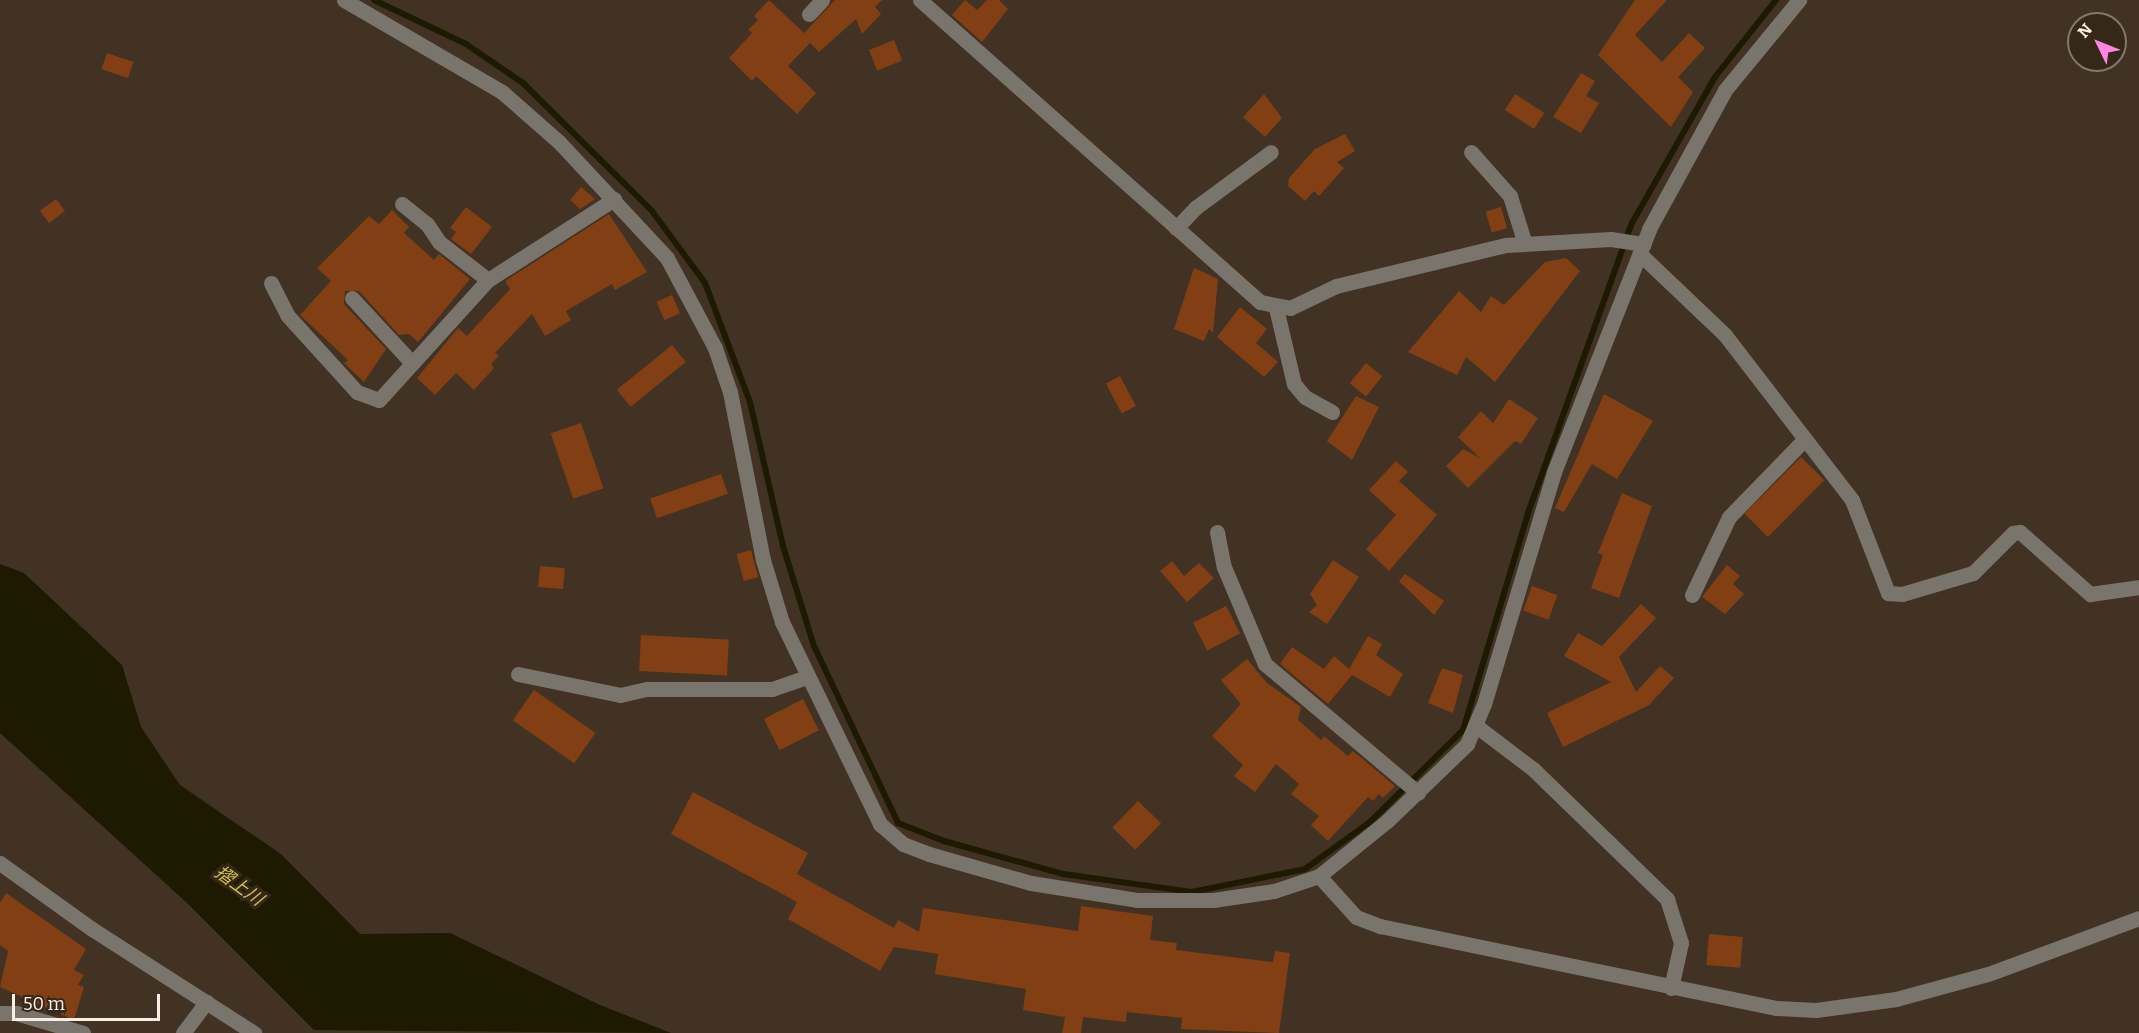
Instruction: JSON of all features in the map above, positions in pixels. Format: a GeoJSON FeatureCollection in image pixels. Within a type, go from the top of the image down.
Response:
{"type":"FeatureCollection","features":[{"type":"Feature","properties":{"kind":"street"},"geometry":{"type":"LineString","coordinates":[[346,0],[502,92],[614,199],[667,258],[715,348],[742,440],[763,560],[782,622],[880,824],[903,844],[929,854],[1031,883],[1137,900],[1213,900],[1274,891],[1319,876],[1412,788],[1467,744],[1475,725],[1554,472],[1640,247],[1725,90],[1799,0]]}},
{"type":"Feature","properties":{"kind":"street"},"geometry":{"type":"LineString","coordinates":[[808,14],[822,0]]}},
{"type":"Feature","properties":{"kind":"street"},"geometry":{"type":"LineString","coordinates":[[920,0],[1260,302],[1276,308],[1290,308],[1336,286],[1414,264],[1525,244],[1611,239],[1640,247],[1725,336],[1852,500],[1888,592],[1902,594],[1973,573],[2013,533],[2020,532],[2090,594],[2139,587]]}},
{"type":"Feature","properties":{"kind":"street"},"geometry":{"type":"LineString","coordinates":[[1176,228],[1195,208],[1271,152]]}},
{"type":"Feature","properties":{"kind":"street"},"geometry":{"type":"LineString","coordinates":[[1471,152],[1510,196],[1525,244]]}},
{"type":"Feature","properties":{"kind":"street"},"geometry":{"type":"LineString","coordinates":[[271,283],[288,316],[363,398],[387,396],[411,362],[489,280],[614,199]]}},
{"type":"Feature","properties":{"kind":"street"},"geometry":{"type":"LineString","coordinates":[[402,204],[427,224],[439,242],[489,280]]}},
{"type":"Feature","properties":{"kind":"street"},"geometry":{"type":"LineString","coordinates":[[352,297],[411,362]]}},
{"type":"Feature","properties":{"kind":"street"},"geometry":{"type":"LineString","coordinates":[[1276,308],[1294,384],[1305,397],[1332,412]]}},
{"type":"Feature","properties":{"kind":"street"},"geometry":{"type":"LineString","coordinates":[[1692,595],[1729,517],[1804,440]]}},
{"type":"Feature","properties":{"kind":"street"},"geometry":{"type":"LineString","coordinates":[[1217,532],[1224,567],[1265,664],[1412,788]]}},
{"type":"Feature","properties":{"kind":"street"},"geometry":{"type":"LineString","coordinates":[[518,674],[620,695],[647,690],[772,689],[807,677]]}},
{"type":"Feature","properties":{"kind":"street"},"geometry":{"type":"LineString","coordinates":[[1475,725],[1533,769],[1667,899],[1681,943],[1671,988]]}},
{"type":"Feature","properties":{"kind":"street"},"geometry":{"type":"LineString","coordinates":[[0,863],[254,1033]]}},
{"type":"Feature","properties":{"kind":"street"},"geometry":{"type":"LineString","coordinates":[[1319,876],[1356,917],[1380,926],[1776,1008],[1854,1007],[1988,975],[2139,918]]}},
{"type":"Feature","properties":{"kind":"street"},"geometry":{"type":"LineString","coordinates":[[183,1033],[206,1002]]}},
{"type":"Feature","properties":{"kind":"street"},"geometry":{"type":"LineString","coordinates":[[0,1013],[16,1013],[82,1033]]}},
{"type":"Feature","properties":{"kind":"water","name":"摺上川"},"geometry":{"type":"Polygon","coordinates":[[[0,564],[24,573],[122,665],[141,727],[180,785],[281,854],[360,934],[450,933],[600,1005],[671,1033],[314,1030],[186,902],[0,733],[0,564]]]}},
{"type":"Feature","properties":{"kind":"building"},"geometry":{"type":"Polygon","coordinates":[[[769,0],[804,33],[835,0],[882,0],[875,7],[881,14],[862,34],[856,19],[819,52],[810,43],[788,66],[816,93],[797,114],[756,76],[752,81],[729,58],[752,33],[748,30],[758,20],[754,16],[769,0]]]}},
{"type":"Feature","properties":{"kind":"building"},"geometry":{"type":"Polygon","coordinates":[[[965,0],[977,10],[987,0],[999,0],[1008,9],[982,42],[952,15],[965,0]]]}},
{"type":"Feature","properties":{"kind":"building"},"geometry":{"type":"Polygon","coordinates":[[[1635,0],[1667,0],[1635,35],[1662,62],[1689,33],[1705,48],[1678,77],[1693,92],[1671,127],[1598,55],[1635,0]]]}},
{"type":"Feature","properties":{"kind":"building"},"geometry":{"type":"Polygon","coordinates":[[[894,40],[902,60],[877,71],[869,50],[894,40]]]}},
{"type":"Feature","properties":{"kind":"building"},"geometry":{"type":"Polygon","coordinates":[[[107,53],[133,62],[128,78],[101,69],[107,53]]]}},
{"type":"Feature","properties":{"kind":"building"},"geometry":{"type":"Polygon","coordinates":[[[1581,73],[1595,81],[1586,96],[1599,103],[1581,133],[1553,117],[1581,73]]]}},
{"type":"Feature","properties":{"kind":"building"},"geometry":{"type":"Polygon","coordinates":[[[1264,94],[1282,118],[1265,137],[1243,117],[1264,94]]]}},
{"type":"Feature","properties":{"kind":"building"},"geometry":{"type":"Polygon","coordinates":[[[1515,94],[1544,113],[1534,129],[1505,110],[1515,94]]]}},
{"type":"Feature","properties":{"kind":"building"},"geometry":{"type":"Polygon","coordinates":[[[1345,134],[1355,151],[1337,162],[1344,168],[1319,196],[1314,191],[1305,201],[1288,186],[1289,178],[1315,149],[1345,134]]]}},
{"type":"Feature","properties":{"kind":"building"},"geometry":{"type":"Polygon","coordinates":[[[581,187],[595,199],[580,209],[570,200],[581,187]]]}},
{"type":"Feature","properties":{"kind":"building"},"geometry":{"type":"Polygon","coordinates":[[[56,199],[65,211],[49,223],[40,211],[56,199]]]}},
{"type":"Feature","properties":{"kind":"building"},"geometry":{"type":"Polygon","coordinates":[[[466,207],[492,227],[471,254],[451,239],[456,232],[450,228],[466,207]]]}},
{"type":"Feature","properties":{"kind":"building"},"geometry":{"type":"Polygon","coordinates":[[[1501,207],[1507,228],[1492,233],[1486,211],[1501,207]]]}},
{"type":"Feature","properties":{"kind":"building"},"geometry":{"type":"Polygon","coordinates":[[[392,210],[409,227],[404,233],[434,260],[439,254],[470,279],[418,342],[409,334],[399,335],[359,291],[345,291],[344,304],[386,349],[364,382],[344,363],[348,360],[300,315],[331,281],[317,268],[369,216],[379,224],[392,210]]]}},
{"type":"Feature","properties":{"kind":"building"},"geometry":{"type":"Polygon","coordinates":[[[609,214],[647,272],[615,290],[612,284],[566,311],[571,320],[545,336],[532,314],[495,353],[499,356],[491,364],[494,368],[474,390],[456,373],[435,395],[417,378],[458,328],[467,336],[510,289],[505,281],[609,214]]]}},
{"type":"Feature","properties":{"kind":"building"},"geometry":{"type":"Polygon","coordinates":[[[1566,258],[1580,271],[1495,382],[1466,357],[1457,375],[1408,352],[1459,291],[1481,312],[1491,296],[1504,305],[1545,262],[1566,258]]]}},
{"type":"Feature","properties":{"kind":"building"},"geometry":{"type":"Polygon","coordinates":[[[1194,268],[1218,279],[1213,333],[1209,329],[1204,341],[1174,329],[1194,268]]]}},
{"type":"Feature","properties":{"kind":"building"},"geometry":{"type":"Polygon","coordinates":[[[672,295],[680,313],[665,320],[656,302],[672,295]]]}},
{"type":"Feature","properties":{"kind":"building"},"geometry":{"type":"Polygon","coordinates":[[[1240,307],[1267,329],[1256,343],[1278,362],[1264,377],[1217,337],[1240,307]]]}},
{"type":"Feature","properties":{"kind":"building"},"geometry":{"type":"Polygon","coordinates":[[[672,345],[686,362],[631,407],[617,390],[672,345]]]}},
{"type":"Feature","properties":{"kind":"building"},"geometry":{"type":"Polygon","coordinates":[[[1366,363],[1382,376],[1366,396],[1350,383],[1366,363]]]}},
{"type":"Feature","properties":{"kind":"building"},"geometry":{"type":"Polygon","coordinates":[[[1120,376],[1136,406],[1122,414],[1106,384],[1120,376]]]}},
{"type":"Feature","properties":{"kind":"building"},"geometry":{"type":"Polygon","coordinates":[[[1604,394],[1653,421],[1617,479],[1592,464],[1564,512],[1555,508],[1604,394]]]}},
{"type":"Feature","properties":{"kind":"building"},"geometry":{"type":"Polygon","coordinates":[[[1356,396],[1379,407],[1352,460],[1327,441],[1356,396]]]}},
{"type":"Feature","properties":{"kind":"building"},"geometry":{"type":"Polygon","coordinates":[[[1509,399],[1538,418],[1521,444],[1515,441],[1468,488],[1446,466],[1463,449],[1480,458],[1458,437],[1481,411],[1493,423],[1509,399]]]}},
{"type":"Feature","properties":{"kind":"building"},"geometry":{"type":"Polygon","coordinates":[[[581,423],[603,488],[573,499],[551,433],[581,423]]]}},
{"type":"Feature","properties":{"kind":"building"},"geometry":{"type":"Polygon","coordinates":[[[1801,457],[1824,480],[1768,537],[1744,514],[1801,457]]]}},
{"type":"Feature","properties":{"kind":"building"},"geometry":{"type":"Polygon","coordinates":[[[1396,461],[1408,472],[1399,481],[1437,515],[1389,571],[1366,549],[1396,515],[1369,490],[1396,461]]]}},
{"type":"Feature","properties":{"kind":"building"},"geometry":{"type":"Polygon","coordinates":[[[721,474],[728,494],[657,518],[650,498],[721,474]]]}},
{"type":"Feature","properties":{"kind":"building"},"geometry":{"type":"Polygon","coordinates":[[[1622,493],[1652,506],[1619,598],[1591,588],[1603,555],[1598,553],[1622,493]]]}},
{"type":"Feature","properties":{"kind":"building"},"geometry":{"type":"Polygon","coordinates":[[[751,550],[758,577],[744,581],[737,554],[751,550]]]}},
{"type":"Feature","properties":{"kind":"building"},"geometry":{"type":"Polygon","coordinates":[[[1333,560],[1359,577],[1327,624],[1309,612],[1317,605],[1310,594],[1333,560]]]}},
{"type":"Feature","properties":{"kind":"building"},"geometry":{"type":"Polygon","coordinates":[[[1172,561],[1184,576],[1199,563],[1214,578],[1187,602],[1160,571],[1172,561]]]}},
{"type":"Feature","properties":{"kind":"building"},"geometry":{"type":"Polygon","coordinates":[[[1727,565],[1740,576],[1733,584],[1744,594],[1725,614],[1702,597],[1727,565]]]}},
{"type":"Feature","properties":{"kind":"building"},"geometry":{"type":"Polygon","coordinates":[[[540,566],[565,568],[563,589],[538,587],[540,566]]]}},
{"type":"Feature","properties":{"kind":"building"},"geometry":{"type":"Polygon","coordinates":[[[1405,574],[1444,601],[1434,615],[1399,581],[1405,574]]]}},
{"type":"Feature","properties":{"kind":"building"},"geometry":{"type":"Polygon","coordinates":[[[1532,586],[1557,595],[1548,620],[1523,610],[1532,586]]]}},
{"type":"Feature","properties":{"kind":"building"},"geometry":{"type":"Polygon","coordinates":[[[1641,604],[1656,618],[1619,657],[1636,692],[1660,666],[1674,678],[1649,705],[1563,747],[1547,713],[1611,682],[1564,656],[1578,633],[1602,646],[1641,604]]]}},
{"type":"Feature","properties":{"kind":"building"},"geometry":{"type":"Polygon","coordinates":[[[1226,606],[1240,634],[1207,650],[1193,623],[1226,606]]]}},
{"type":"Feature","properties":{"kind":"building"},"geometry":{"type":"Polygon","coordinates":[[[641,635],[729,640],[727,676],[639,671],[641,635]]]}},
{"type":"Feature","properties":{"kind":"building"},"geometry":{"type":"Polygon","coordinates":[[[1368,636],[1382,644],[1376,655],[1403,674],[1390,697],[1352,675],[1328,704],[1280,664],[1292,647],[1324,669],[1334,656],[1349,669],[1368,636]]]}},
{"type":"Feature","properties":{"kind":"building"},"geometry":{"type":"Polygon","coordinates":[[[1247,659],[1267,683],[1301,707],[1298,720],[1321,740],[1324,736],[1348,756],[1353,751],[1395,786],[1383,798],[1379,794],[1373,801],[1368,797],[1328,841],[1311,825],[1319,816],[1291,794],[1299,784],[1276,764],[1255,792],[1234,776],[1243,765],[1212,736],[1241,704],[1221,680],[1247,659]]]}},
{"type":"Feature","properties":{"kind":"building"},"geometry":{"type":"Polygon","coordinates":[[[1442,668],[1463,675],[1453,713],[1428,703],[1442,668]]]}},
{"type":"Feature","properties":{"kind":"building"},"geometry":{"type":"Polygon","coordinates":[[[534,690],[595,733],[574,763],[513,720],[534,690]]]}},
{"type":"Feature","properties":{"kind":"building"},"geometry":{"type":"Polygon","coordinates":[[[803,699],[819,730],[780,750],[764,719],[803,699]]]}},
{"type":"Feature","properties":{"kind":"building"},"geometry":{"type":"Polygon","coordinates":[[[693,792],[808,853],[797,874],[894,928],[898,920],[919,932],[923,908],[1078,931],[1081,906],[1153,916],[1150,940],[1177,943],[1176,950],[1273,962],[1275,951],[1290,953],[1279,1033],[1181,1029],[1182,1018],[1127,1012],[1126,1022],[1083,1017],[1081,1033],[1062,1033],[1065,1017],[1023,1010],[1026,989],[935,974],[938,954],[894,947],[880,971],[788,919],[797,902],[671,834],[693,792]]]}},
{"type":"Feature","properties":{"kind":"building"},"geometry":{"type":"Polygon","coordinates":[[[1138,801],[1161,823],[1135,850],[1112,828],[1138,801]]]}},
{"type":"Feature","properties":{"kind":"building"},"geometry":{"type":"Polygon","coordinates":[[[6,893],[86,949],[74,970],[84,975],[78,985],[84,987],[74,1020],[0,987],[8,951],[0,945],[0,903],[6,893]]]}},
{"type":"Feature","properties":{"kind":"building"},"geometry":{"type":"Polygon","coordinates":[[[1709,934],[1743,937],[1740,968],[1706,965],[1709,934]]]}},
{"type":"Feature","properties":{"kind":"waterway"},"geometry":{"type":"LineString","coordinates":[[374,0],[466,44],[523,83],[652,211],[705,283],[750,402],[783,546],[814,646],[898,823],[944,841],[1063,874],[1192,892],[1305,869],[1370,822],[1463,730],[1528,513],[1632,223],[1715,77],[1776,0]]}}]}
